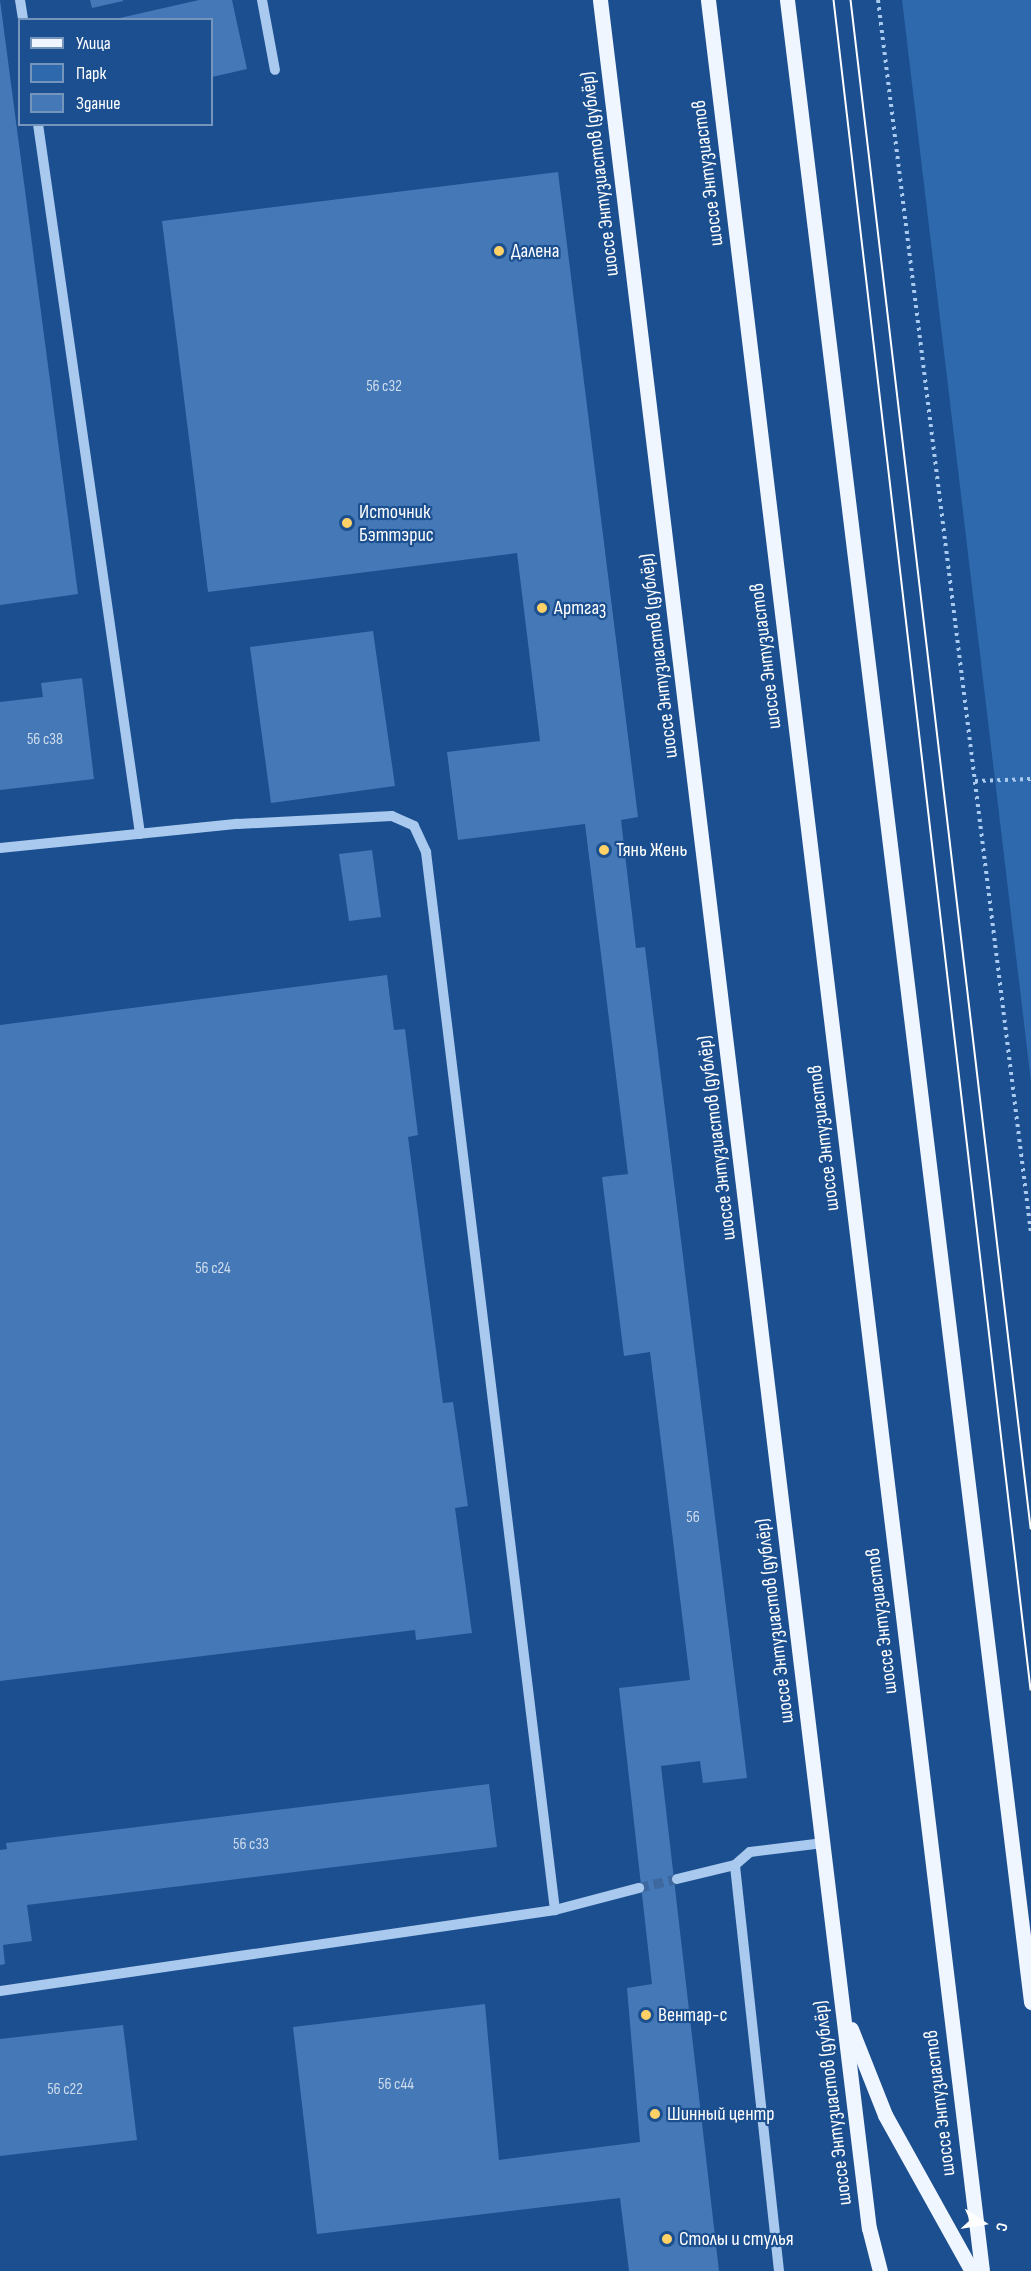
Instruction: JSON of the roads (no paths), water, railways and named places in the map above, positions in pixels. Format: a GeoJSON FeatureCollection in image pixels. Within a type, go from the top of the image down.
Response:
{"type":"FeatureCollection","features":[{"type":"Feature","properties":{"kind":"main road","name":"шоссе Энтузиастов (дублёр)"},"geometry":{"type":"LineString","coordinates":[[600,0],[869,2228],[880,2271]]}},
{"type":"Feature","properties":{"kind":"main road","name":"шоссе Энтузиастов"},"geometry":{"type":"LineString","coordinates":[[708,0],[982,2271]]}},
{"type":"Feature","properties":{"kind":"main road"},"geometry":{"type":"LineString","coordinates":[[787,0],[1031,2002]]}},
{"type":"Feature","properties":{"kind":"main road"},"geometry":{"type":"LineString","coordinates":[[843,2006],[885,2115],[972,2271]]}},
{"type":"Feature","properties":{"kind":"lane"},"geometry":{"type":"LineString","coordinates":[[20,0],[23,18]]}},
{"type":"Feature","properties":{"kind":"lane"},"geometry":{"type":"LineString","coordinates":[[262,0],[275,70]]}},
{"type":"Feature","properties":{"kind":"lane"},"geometry":{"type":"LineString","coordinates":[[38,126],[140,834]]}},
{"type":"Feature","properties":{"kind":"lane"},"geometry":{"type":"LineString","coordinates":[[0,848],[140,834],[392,816],[414,826],[426,852],[555,1910]]}},
{"type":"Feature","properties":{"kind":"lane"},"geometry":{"type":"LineString","coordinates":[[677,1879],[735,1865],[750,1852],[823,1843]]}},
{"type":"Feature","properties":{"kind":"lane"},"geometry":{"type":"LineString","coordinates":[[735,1865],[779,2271]]}},
{"type":"Feature","properties":{"kind":"lane"},"geometry":{"type":"LineString","coordinates":[[0,1991],[555,1910],[639,1888]]}},
{"type":"Feature","properties":{"kind":"tunnel"},"geometry":{"type":"LineString","coordinates":[[639,1888],[677,1879]]}},
{"type":"Feature","properties":{"kind":"tram line"},"geometry":{"type":"LineString","coordinates":[[834,0],[1031,1690]]}},
{"type":"Feature","properties":{"kind":"tram line"},"geometry":{"type":"LineString","coordinates":[[851,0],[1031,1528]]}},
{"type":"Feature","properties":{"kind":"place","name":"Далена"},"geometry":{"type":"Point","coordinates":[499,251]}},
{"type":"Feature","properties":{"kind":"place","name":"Источник Бэттэрис"},"geometry":{"type":"Point","coordinates":[347,523]}},
{"type":"Feature","properties":{"kind":"place","name":"Артгаз"},"geometry":{"type":"Point","coordinates":[542,608]}},
{"type":"Feature","properties":{"kind":"place","name":"Тянь Жень"},"geometry":{"type":"Point","coordinates":[604,850]}},
{"type":"Feature","properties":{"kind":"place","name":"Вентар-с"},"geometry":{"type":"Point","coordinates":[646,2015]}},
{"type":"Feature","properties":{"kind":"place","name":"Шинный центр"},"geometry":{"type":"Point","coordinates":[655,2114]}},
{"type":"Feature","properties":{"kind":"place","name":"Столы и стулья"},"geometry":{"type":"Point","coordinates":[667,2239]}}]}
